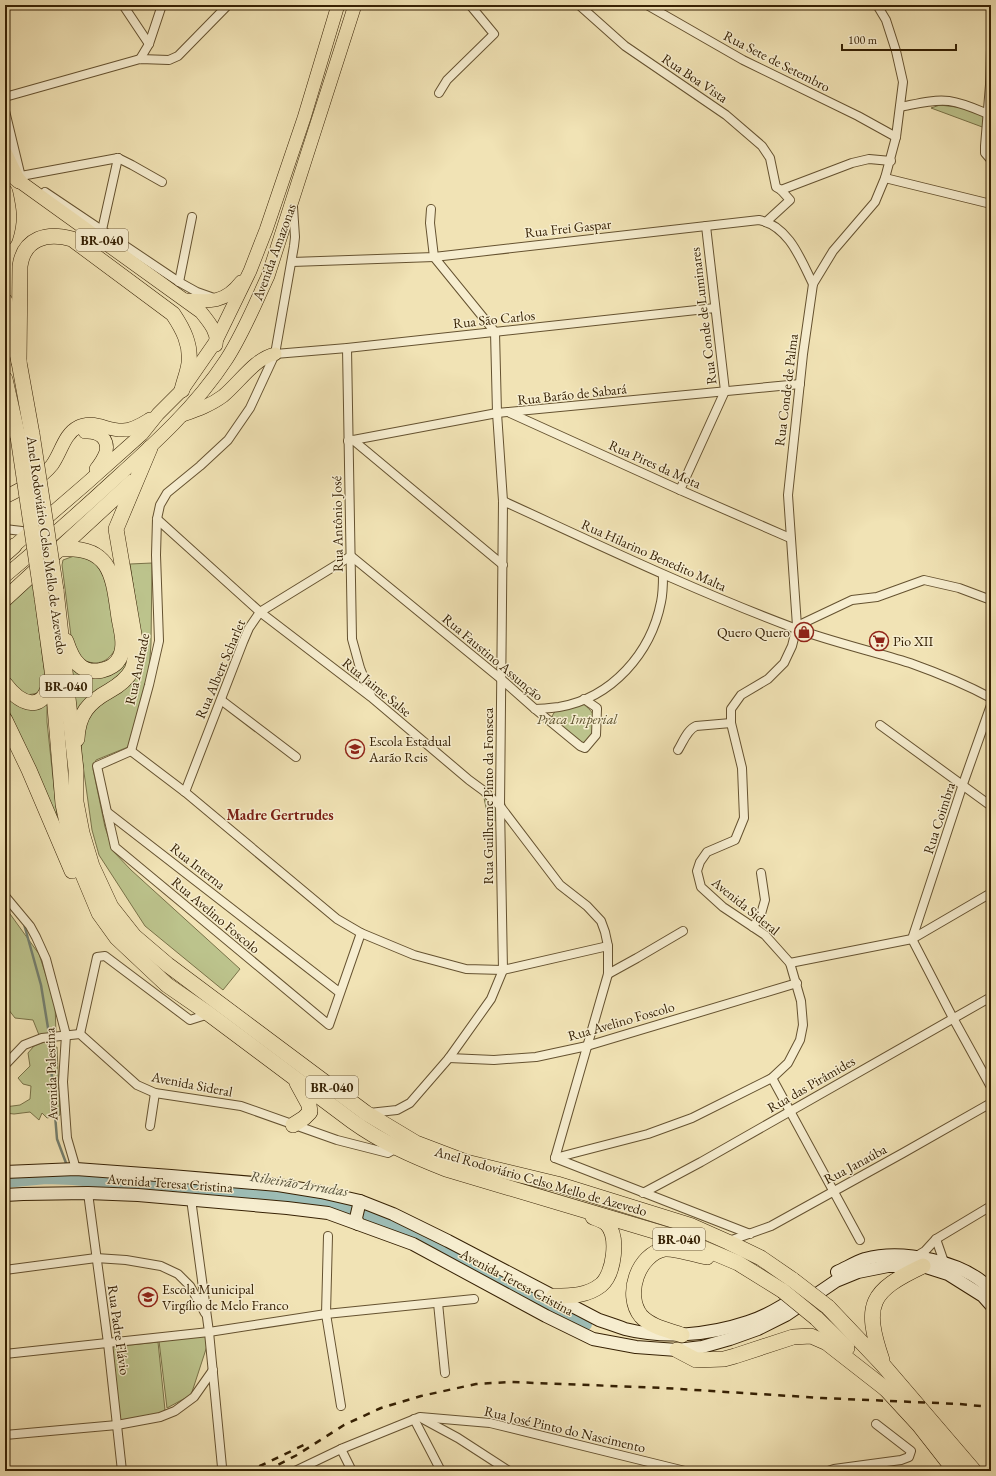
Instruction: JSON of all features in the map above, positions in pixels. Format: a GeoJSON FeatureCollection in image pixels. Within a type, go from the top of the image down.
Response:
{"type":"FeatureCollection","features":[{"type":"Feature","properties":{"kind":"highway"},"geometry":{"type":"LineString","coordinates":[[5,169],[20,178]]}},
{"type":"Feature","properties":{"kind":"highway"},"geometry":{"type":"LineString","coordinates":[[5,192],[10,214],[9,226],[5,238]]}},
{"type":"Feature","properties":{"kind":"highway"},"geometry":{"type":"LineString","coordinates":[[19,362],[20,266],[22,256],[33,242],[41,238],[60,236],[72,239],[174,314],[183,329],[188,343],[189,363],[182,390]]}},
{"type":"Feature","properties":{"kind":"highway","name":"Anel Rodoviário Celso Mello de Azevedo"},"geometry":{"type":"LineString","coordinates":[[5,301],[19,362],[25,436],[42,598],[52,670],[64,804],[70,837],[81,870],[99,913],[117,938],[167,985],[209,1014],[373,1136],[411,1156],[446,1170],[681,1239],[738,1262],[788,1285],[828,1307],[883,1365],[974,1471]]}},
{"type":"Feature","properties":{"kind":"highway","name":"Anel Rodoviário Celso Mello de Azevedo"},"geometry":{"type":"LineString","coordinates":[[5,379],[25,436],[57,596],[76,770],[76,802],[82,833],[92,866],[111,907],[134,936],[168,964],[366,1113],[416,1143],[466,1162],[557,1184],[692,1226],[761,1258],[788,1285],[816,1318],[891,1394],[919,1425],[955,1471]]}},
{"type":"Feature","properties":{"kind":"highway"},"geometry":{"type":"LineString","coordinates":[[76,770],[77,732],[85,709],[91,703],[118,686],[127,677],[132,670],[135,659],[136,646],[116,529],[150,448]]}},
{"type":"Feature","properties":{"kind":"highway"},"geometry":{"type":"LineString","coordinates":[[5,599],[139,476]]}},
{"type":"Feature","properties":{"kind":"highway"},"geometry":{"type":"LineString","coordinates":[[57,596],[69,651],[80,666],[86,670],[95,672],[106,670],[114,665],[120,658],[123,646],[114,582],[107,566],[95,554],[81,549],[60,549]]}},
{"type":"Feature","properties":{"kind":"highway"},"geometry":{"type":"LineString","coordinates":[[5,684],[19,699],[29,702],[38,701],[44,698],[47,692],[52,670]]}},
{"type":"Feature","properties":{"kind":"highway"},"geometry":{"type":"LineString","coordinates":[[5,720],[29,770],[72,871],[99,913]]}},
{"type":"Feature","properties":{"kind":"highway"},"geometry":{"type":"LineString","coordinates":[[293,1077],[306,1098],[310,1112],[293,1125]]}},
{"type":"Feature","properties":{"kind":"highway"},"geometry":{"type":"LineString","coordinates":[[554,1296],[580,1296],[602,1284],[609,1271],[614,1249],[614,1240],[608,1225],[567,1205]]}},
{"type":"Feature","properties":{"kind":"highway"},"geometry":{"type":"LineString","coordinates":[[682,1335],[652,1325],[635,1307],[634,1285],[638,1271],[655,1252],[666,1249],[738,1262]]}},
{"type":"Feature","properties":{"kind":"highway"},"geometry":{"type":"LineString","coordinates":[[883,1365],[873,1330],[872,1318],[875,1302],[884,1289],[919,1262]]}},
{"type":"Feature","properties":{"kind":"highway"},"geometry":{"type":"LineString","coordinates":[[677,1350],[696,1360],[724,1359],[793,1337],[811,1336],[827,1343],[891,1394]]}},
{"type":"Feature","properties":{"kind":"main road","name":"Avenida Amazonas"},"geometry":{"type":"LineString","coordinates":[[9,550],[142,434],[158,414],[182,390],[216,341],[250,271],[306,112],[338,5]]}},
{"type":"Feature","properties":{"kind":"main road","name":"Avenida Amazonas"},"geometry":{"type":"LineString","coordinates":[[5,576],[65,525],[150,448],[182,415],[226,360],[252,312],[268,276],[355,5]]}},
{"type":"Feature","properties":{"kind":"main road"},"geometry":{"type":"LineString","coordinates":[[5,152],[20,178]]}},
{"type":"Feature","properties":{"kind":"main road","name":"BR-040"},"geometry":{"type":"LineString","coordinates":[[20,178],[202,312],[211,325],[216,341]]}},
{"type":"Feature","properties":{"kind":"main road"},"geometry":{"type":"LineString","coordinates":[[279,191],[293,201]]}},
{"type":"Feature","properties":{"kind":"main road"},"geometry":{"type":"LineString","coordinates":[[185,300],[204,302],[226,297],[236,289],[250,271]]}},
{"type":"Feature","properties":{"kind":"main road"},"geometry":{"type":"LineString","coordinates":[[200,394],[212,364],[216,341]]}},
{"type":"Feature","properties":{"kind":"main road"},"geometry":{"type":"LineString","coordinates":[[182,415],[210,404],[221,397],[257,362],[264,357],[275,354]]}},
{"type":"Feature","properties":{"kind":"main road"},"geometry":{"type":"LineString","coordinates":[[5,498],[32,482],[52,465],[68,437],[75,429],[86,424],[121,431],[127,430],[139,426],[158,414]]}},
{"type":"Feature","properties":{"kind":"main road"},"geometry":{"type":"LineString","coordinates":[[68,437],[90,431],[98,433],[103,437],[106,451],[87,483]]}},
{"type":"Feature","properties":{"kind":"main road","name":"Avenida Teresa Cristina"},"geometry":{"type":"LineString","coordinates":[[5,1172],[76,1169],[278,1185],[321,1192],[393,1214],[600,1320],[624,1329],[647,1333],[682,1335],[720,1330],[749,1322],[779,1308],[830,1275],[865,1259],[888,1256],[919,1262],[948,1274],[983,1296],[991,1305]]}},
{"type":"Feature","properties":{"kind":"main road","name":"Avenida Teresa Cristina"},"geometry":{"type":"LineString","coordinates":[[5,1195],[88,1192],[287,1208],[328,1213],[357,1221],[412,1244],[546,1316],[593,1339],[636,1348],[677,1350],[709,1345],[730,1339],[758,1329],[786,1315],[836,1281],[858,1272],[888,1266],[919,1262],[944,1262],[964,1271],[989,1287]]}},
{"type":"Feature","properties":{"kind":"main road"},"geometry":{"type":"LineString","coordinates":[[357,1221],[360,1203]]}},
{"type":"Feature","properties":{"kind":"street"},"geometry":{"type":"LineString","coordinates":[[123,5],[149,44]]}},
{"type":"Feature","properties":{"kind":"street"},"geometry":{"type":"LineString","coordinates":[[140,59],[149,44],[162,5]]}},
{"type":"Feature","properties":{"kind":"street"},"geometry":{"type":"LineString","coordinates":[[5,98],[140,59],[168,60],[178,56],[228,5]]}},
{"type":"Feature","properties":{"kind":"street"},"geometry":{"type":"LineString","coordinates":[[439,93],[447,80],[494,34],[470,5]]}},
{"type":"Feature","properties":{"kind":"street","name":"Rua Boa Vista"},"geometry":{"type":"LineString","coordinates":[[579,5],[625,46],[726,115],[762,146],[770,158],[779,188],[790,200],[766,222]]}},
{"type":"Feature","properties":{"kind":"street","name":"Rua Sete de Setembro"},"geometry":{"type":"LineString","coordinates":[[647,5],[743,60],[858,116],[896,137]]}},
{"type":"Feature","properties":{"kind":"street","name":"Rua Conde de Palma"},"geometry":{"type":"LineString","coordinates":[[796,627],[795,584],[790,538],[788,495],[813,284],[833,251],[875,202],[890,162],[896,137],[900,107],[902,82],[896,51],[886,20],[877,5]]}},
{"type":"Feature","properties":{"kind":"street"},"geometry":{"type":"LineString","coordinates":[[991,50],[985,153],[991,160]]}},
{"type":"Feature","properties":{"kind":"street"},"geometry":{"type":"LineString","coordinates":[[900,107],[933,101],[949,101],[966,105],[988,114]]}},
{"type":"Feature","properties":{"kind":"street"},"geometry":{"type":"LineString","coordinates":[[5,111],[20,178],[102,230],[179,282],[197,292],[218,300]]}},
{"type":"Feature","properties":{"kind":"street"},"geometry":{"type":"LineString","coordinates":[[20,178],[118,158],[162,182]]}},
{"type":"Feature","properties":{"kind":"street"},"geometry":{"type":"LineString","coordinates":[[102,230],[118,158]]}},
{"type":"Feature","properties":{"kind":"street"},"geometry":{"type":"LineString","coordinates":[[779,188],[852,163],[869,159],[890,162]]}},
{"type":"Feature","properties":{"kind":"street"},"geometry":{"type":"LineString","coordinates":[[885,178],[991,204]]}},
{"type":"Feature","properties":{"kind":"street","name":"Rua Andrade"},"geometry":{"type":"LineString","coordinates":[[131,751],[159,641],[156,555],[160,505],[167,493],[200,466],[228,440],[250,408],[275,354],[292,262],[295,237],[293,201]]}},
{"type":"Feature","properties":{"kind":"street"},"geometry":{"type":"LineString","coordinates":[[431,209],[430,223],[434,256],[495,332]]}},
{"type":"Feature","properties":{"kind":"street"},"geometry":{"type":"LineString","coordinates":[[179,282],[192,217]]}},
{"type":"Feature","properties":{"kind":"street","name":"Rua Frei Gaspar"},"geometry":{"type":"LineString","coordinates":[[292,262],[434,256],[759,220],[766,222]]}},
{"type":"Feature","properties":{"kind":"street"},"geometry":{"type":"LineString","coordinates":[[766,222],[782,232],[797,250],[813,284]]}},
{"type":"Feature","properties":{"kind":"street","name":"Rua Conde de Luminares"},"geometry":{"type":"LineString","coordinates":[[680,490],[725,391],[706,226]]}},
{"type":"Feature","properties":{"kind":"street","name":"Rua São Carlos"},"geometry":{"type":"LineString","coordinates":[[275,354],[347,348],[715,308]]}},
{"type":"Feature","properties":{"kind":"street","name":"Rua Guilherme Pinto da Fonseca"},"geometry":{"type":"LineString","coordinates":[[366,1113],[397,1110],[410,1103],[449,1058],[491,999],[503,970],[500,806],[503,501],[497,414],[495,332]]}},
{"type":"Feature","properties":{"kind":"street","name":"Rua Antônio José"},"geometry":{"type":"LineString","coordinates":[[347,348],[351,441],[352,639],[360,668],[371,697]]}},
{"type":"Feature","properties":{"kind":"street","name":"Rua Barão de Sabará"},"geometry":{"type":"LineString","coordinates":[[351,441],[497,414],[800,384]]}},
{"type":"Feature","properties":{"kind":"street","name":"Rua Pires da Mota"},"geometry":{"type":"LineString","coordinates":[[509,413],[790,538]]}},
{"type":"Feature","properties":{"kind":"street"},"geometry":{"type":"LineString","coordinates":[[351,441],[503,565]]}},
{"type":"Feature","properties":{"kind":"street","name":"Rua Hilarino Benedito Malta"},"geometry":{"type":"LineString","coordinates":[[503,501],[663,575],[796,627],[910,663],[955,680],[991,698]]}},
{"type":"Feature","properties":{"kind":"street","name":"Rua Jaime Salse"},"geometry":{"type":"LineString","coordinates":[[158,519],[260,612],[371,697],[484,791],[500,806],[560,885],[587,906],[600,921],[605,932],[608,946],[608,974],[555,1158]]}},
{"type":"Feature","properties":{"kind":"street"},"geometry":{"type":"LineString","coordinates":[[5,529],[30,532]]}},
{"type":"Feature","properties":{"kind":"street"},"geometry":{"type":"LineString","coordinates":[[5,529],[13,535],[15,539],[9,550]]}},
{"type":"Feature","properties":{"kind":"street","name":"Rua Albert Scharlet"},"geometry":{"type":"LineString","coordinates":[[185,792],[249,628],[260,612],[351,556]]}},
{"type":"Feature","properties":{"kind":"street","name":"Rua Faustino Assunção"},"geometry":{"type":"LineString","coordinates":[[351,556],[580,746],[585,748],[596,735],[597,708],[584,700]]}},
{"type":"Feature","properties":{"kind":"street"},"geometry":{"type":"LineString","coordinates":[[535,709],[560,707],[584,700],[607,687],[627,670],[643,649],[655,626],[662,601],[663,575]]}},
{"type":"Feature","properties":{"kind":"street"},"geometry":{"type":"LineString","coordinates":[[796,627],[852,600],[877,597],[924,580],[959,588],[991,600]]}},
{"type":"Feature","properties":{"kind":"street","name":"Avenida Sideral"},"geometry":{"type":"LineString","coordinates":[[555,1158],[648,1134],[692,1118],[772,1078],[788,1063],[800,1040],[803,1025],[801,1001],[790,963],[765,935],[723,907],[701,887],[697,871],[700,862],[707,852],[734,840],[744,818],[742,768],[731,723],[731,708],[741,695],[768,679],[784,663],[792,646],[796,627]]}},
{"type":"Feature","properties":{"kind":"street"},"geometry":{"type":"LineString","coordinates":[[221,700],[296,757]]}},
{"type":"Feature","properties":{"kind":"street","name":"Rua Coimbra"},"geometry":{"type":"LineString","coordinates":[[912,939],[963,784],[991,705]]}},
{"type":"Feature","properties":{"kind":"street"},"geometry":{"type":"LineString","coordinates":[[678,750],[686,735],[693,727],[731,723]]}},
{"type":"Feature","properties":{"kind":"street"},"geometry":{"type":"LineString","coordinates":[[880,725],[963,784],[991,806]]}},
{"type":"Feature","properties":{"kind":"street"},"geometry":{"type":"LineString","coordinates":[[107,812],[97,766],[131,751],[185,792],[337,919],[361,932],[414,956],[466,969],[503,970],[608,946]]}},
{"type":"Feature","properties":{"kind":"street","name":"Rua Interna"},"geometry":{"type":"LineString","coordinates":[[107,812],[339,992]]}},
{"type":"Feature","properties":{"kind":"street","name":"Rua Avelino Foscolo"},"geometry":{"type":"LineString","coordinates":[[107,812],[115,847],[329,1026],[339,992]]}},
{"type":"Feature","properties":{"kind":"street"},"geometry":{"type":"LineString","coordinates":[[753,927],[765,900],[761,874]]}},
{"type":"Feature","properties":{"kind":"street"},"geometry":{"type":"LineString","coordinates":[[790,963],[912,939],[991,893]]}},
{"type":"Feature","properties":{"kind":"street","name":"Avenida Palestina"},"geometry":{"type":"LineString","coordinates":[[5,896],[30,926],[46,959],[66,1035],[63,1082],[67,1138],[76,1169]]}},
{"type":"Feature","properties":{"kind":"street"},"geometry":{"type":"LineString","coordinates":[[608,974],[683,931]]}},
{"type":"Feature","properties":{"kind":"street"},"geometry":{"type":"LineString","coordinates":[[339,992],[361,932]]}},
{"type":"Feature","properties":{"kind":"street"},"geometry":{"type":"LineString","coordinates":[[912,939],[991,1087]]}},
{"type":"Feature","properties":{"kind":"street"},"geometry":{"type":"LineString","coordinates":[[5,1065],[24,1045],[42,1038],[80,1034],[98,957],[104,956],[190,1020],[209,1014]]}},
{"type":"Feature","properties":{"kind":"street","name":"Rua Avelino Foscolo"},"geometry":{"type":"LineString","coordinates":[[449,1058],[494,1060],[536,1057],[588,1046],[797,983]]}},
{"type":"Feature","properties":{"kind":"street","name":"Rua das Pirâmides"},"geometry":{"type":"LineString","coordinates":[[643,1193],[701,1162],[991,997]]}},
{"type":"Feature","properties":{"kind":"street","name":"Avenida Sideral"},"geometry":{"type":"LineString","coordinates":[[80,1034],[137,1085],[155,1093],[241,1106],[337,1140],[388,1153],[397,1148]]}},
{"type":"Feature","properties":{"kind":"street"},"geometry":{"type":"LineString","coordinates":[[772,1078],[860,1240]]}},
{"type":"Feature","properties":{"kind":"street"},"geometry":{"type":"LineString","coordinates":[[150,1126],[155,1093]]}},
{"type":"Feature","properties":{"kind":"street","name":"Rua Janaúba"},"geometry":{"type":"LineString","coordinates":[[728,1242],[771,1226],[903,1154],[991,1103]]}},
{"type":"Feature","properties":{"kind":"street"},"geometry":{"type":"LineString","coordinates":[[555,1158],[750,1234]]}},
{"type":"Feature","properties":{"kind":"street","name":"Rua Padre Flávio"},"geometry":{"type":"LineString","coordinates":[[88,1192],[108,1343],[122,1471]]}},
{"type":"Feature","properties":{"kind":"street"},"geometry":{"type":"LineString","coordinates":[[191,1200],[209,1332],[222,1467]]}},
{"type":"Feature","properties":{"kind":"street"},"geometry":{"type":"LineString","coordinates":[[919,1262],[925,1251],[936,1239],[991,1206]]}},
{"type":"Feature","properties":{"kind":"street"},"geometry":{"type":"LineString","coordinates":[[328,1236],[326,1314],[341,1406]]}},
{"type":"Feature","properties":{"kind":"street"},"geometry":{"type":"LineString","coordinates":[[936,1239],[944,1262]]}},
{"type":"Feature","properties":{"kind":"street"},"geometry":{"type":"LineString","coordinates":[[5,1270],[96,1258],[126,1260],[161,1266],[178,1274],[190,1286],[207,1318]]}},
{"type":"Feature","properties":{"kind":"street"},"geometry":{"type":"LineString","coordinates":[[5,1354],[209,1332],[326,1314],[474,1299]]}},
{"type":"Feature","properties":{"kind":"street"},"geometry":{"type":"LineString","coordinates":[[438,1303],[445,1373]]}},
{"type":"Feature","properties":{"kind":"street"},"geometry":{"type":"LineString","coordinates":[[5,1435],[117,1425],[160,1417],[175,1411],[194,1397],[213,1370]]}},
{"type":"Feature","properties":{"kind":"street"},"geometry":{"type":"LineString","coordinates":[[417,1418],[441,1471]]}},
{"type":"Feature","properties":{"kind":"street"},"geometry":{"type":"LineString","coordinates":[[295,1471],[341,1449],[417,1418],[458,1438],[509,1471]]}},
{"type":"Feature","properties":{"kind":"street","name":"Rua José Pinto do Nascimento"},"geometry":{"type":"LineString","coordinates":[[417,1418],[490,1423],[685,1471]]}},
{"type":"Feature","properties":{"kind":"street"},"geometry":{"type":"LineString","coordinates":[[828,1471],[834,1469],[872,1467],[909,1457],[911,1451],[876,1424]]}},
{"type":"Feature","properties":{"kind":"street"},"geometry":{"type":"LineString","coordinates":[[341,1449],[352,1471]]}},
{"type":"Feature","properties":{"kind":"green space"},"geometry":{"type":"Polygon","coordinates":[[[940,105],[964,108],[987,118],[985,128],[931,108],[940,105]]]}},
{"type":"Feature","properties":{"kind":"green space"},"geometry":{"type":"Polygon","coordinates":[[[74,556],[90,560],[100,568],[110,600],[118,644],[108,659],[99,663],[87,662],[81,659],[71,636],[62,565],[63,560],[74,556]]]}},
{"type":"Feature","properties":{"kind":"green space"},"geometry":{"type":"Polygon","coordinates":[[[152,563],[151,644],[149,670],[128,747],[96,760],[93,769],[105,827],[113,851],[131,870],[240,969],[223,990],[145,926],[99,855],[92,830],[81,741],[91,712],[142,645],[130,564],[152,563]]]}},
{"type":"Feature","properties":{"kind":"green space"},"geometry":{"type":"Polygon","coordinates":[[[33,583],[45,676],[39,693],[27,695],[13,685],[5,674],[5,609],[30,584],[33,583]]]}},
{"type":"Feature","properties":{"kind":"green space"},"geometry":{"type":"Polygon","coordinates":[[[128,649],[127,670],[77,714],[71,664],[84,675],[128,649]]]}},
{"type":"Feature","properties":{"kind":"green space"},"geometry":{"type":"Polygon","coordinates":[[[5,691],[46,704],[47,706],[47,722],[57,815],[54,817],[10,713],[5,706],[5,691]]]}},
{"type":"Feature","properties":{"kind":"green space","name":"Praca Imperial"},"geometry":{"type":"Polygon","coordinates":[[[581,702],[593,714],[595,721],[593,737],[582,746],[552,716],[558,707],[581,702]]]}},
{"type":"Feature","properties":{"kind":"green space"},"geometry":{"type":"Polygon","coordinates":[[[502,792],[508,818],[500,823],[488,817],[484,798],[502,792]]]}},
{"type":"Feature","properties":{"kind":"green space"},"geometry":{"type":"Polygon","coordinates":[[[5,907],[39,954],[55,1003],[56,1034],[39,1035],[33,1020],[15,1018],[5,1005],[5,907]]]}},
{"type":"Feature","properties":{"kind":"green space"},"geometry":{"type":"Polygon","coordinates":[[[44,1042],[57,1047],[60,1115],[47,1118],[42,1113],[39,1120],[30,1112],[14,1114],[5,1113],[5,1107],[20,1105],[30,1099],[31,1086],[23,1084],[18,1078],[30,1066],[28,1053],[34,1046],[44,1042]]]}},
{"type":"Feature","properties":{"kind":"green space"},"geometry":{"type":"Polygon","coordinates":[[[206,1335],[208,1343],[191,1395],[167,1408],[159,1341],[206,1335]]]}},
{"type":"Feature","properties":{"kind":"green space"},"geometry":{"type":"Polygon","coordinates":[[[158,1342],[165,1410],[160,1414],[119,1421],[112,1347],[158,1342]]]}},
{"type":"Feature","properties":{"kind":"waterway"},"geometry":{"type":"LineString","coordinates":[[24,924],[41,985],[49,1034]]}},
{"type":"Feature","properties":{"kind":"waterway"},"geometry":{"type":"LineString","coordinates":[[49,1042],[57,1139],[66,1163]]}},
{"type":"Feature","properties":{"kind":"waterway","name":"Ribeirão Arrudas"},"geometry":{"type":"LineString","coordinates":[[5,1181],[46,1177],[73,1178],[144,1185],[273,1193],[303,1197],[344,1206],[416,1233],[521,1291],[585,1324]]}},
{"type":"Feature","properties":{"kind":"railway"},"geometry":{"type":"LineString","coordinates":[[266,1471],[297,1455],[344,1425],[381,1408],[421,1396],[476,1384],[511,1382],[664,1388],[991,1407]]}},
{"type":"Feature","properties":{"kind":"railway"},"geometry":{"type":"LineString","coordinates":[[246,1471],[306,1444]]}},
{"type":"Feature","properties":{"kind":"place","name":"Quero Quero"},"geometry":{"type":"Point","coordinates":[804,632]}},
{"type":"Feature","properties":{"kind":"place","name":"Pio XII"},"geometry":{"type":"Point","coordinates":[879,641]}},
{"type":"Feature","properties":{"kind":"place","name":"Escola Estadual Aarão Reis"},"geometry":{"type":"Point","coordinates":[355,749]}},
{"type":"Feature","properties":{"kind":"place","name":"Escola Municipal Virgílio de Melo Franco"},"geometry":{"type":"Point","coordinates":[148,1297]}},
{"type":"Feature","properties":{"kind":"district","name":"Madre Gertrudes"},"geometry":{"type":"Point","coordinates":[280,814]}}]}
